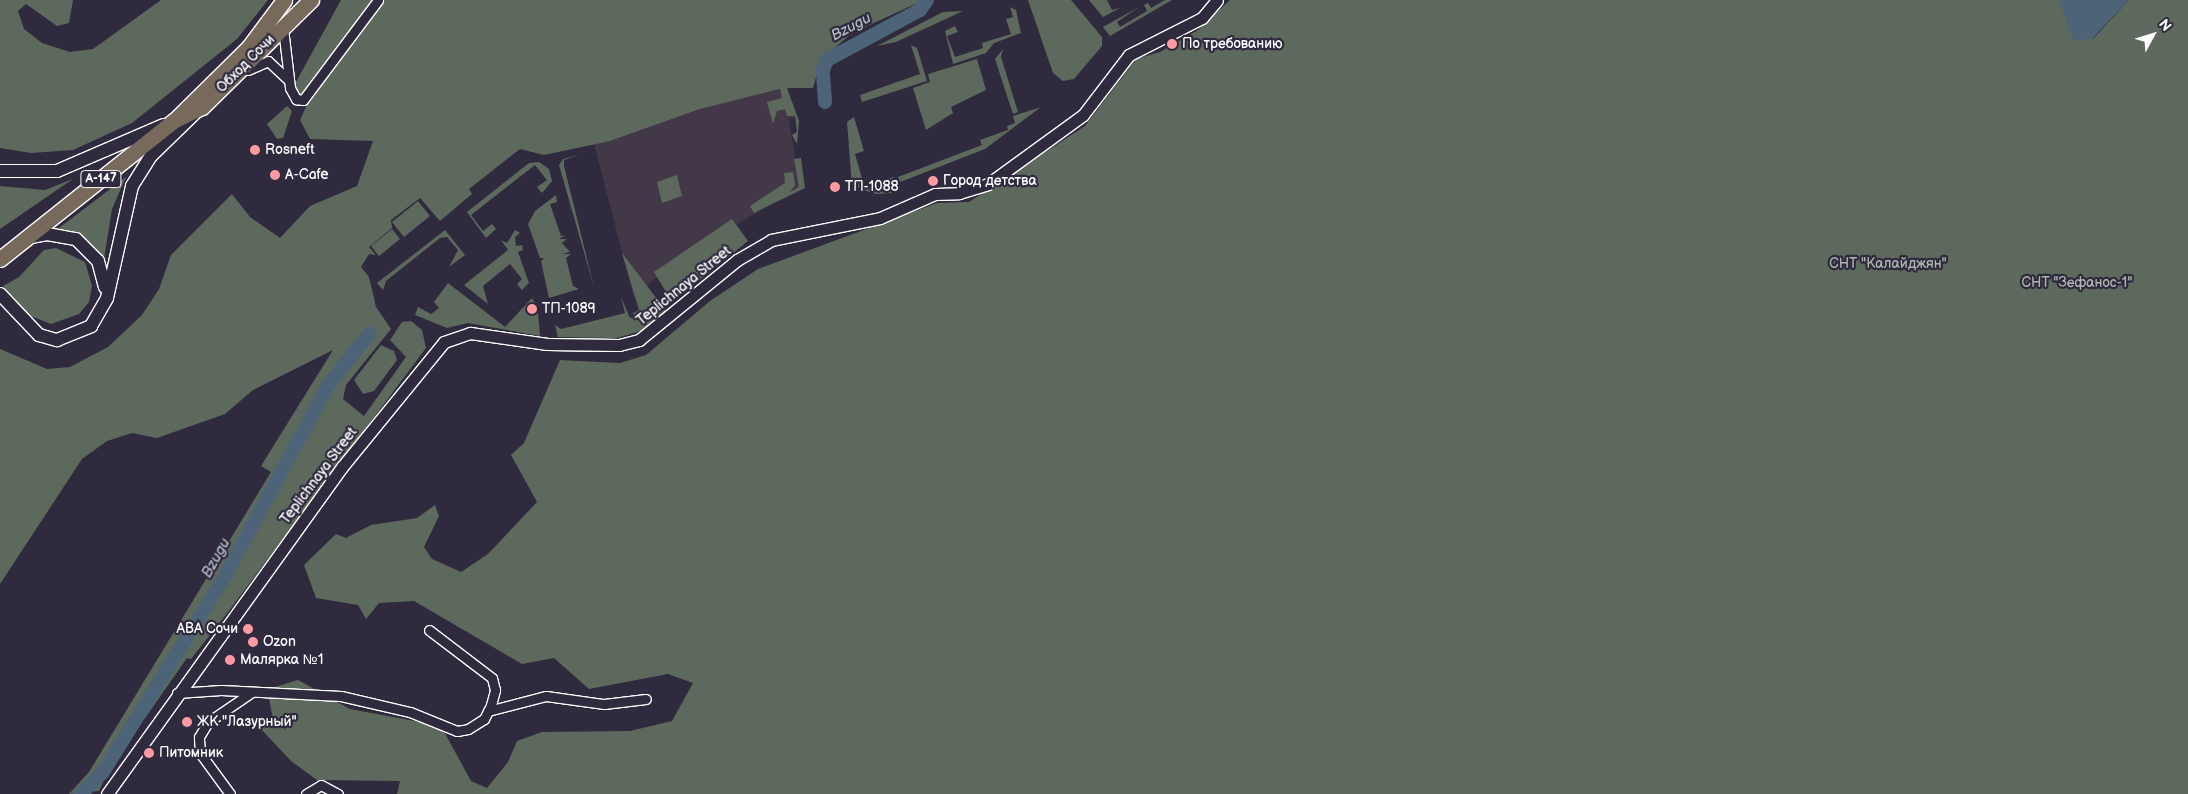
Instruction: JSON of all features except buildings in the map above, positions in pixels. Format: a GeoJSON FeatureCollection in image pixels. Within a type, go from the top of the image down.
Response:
{"type":"FeatureCollection","features":[{"type":"Feature","properties":{"kind":"highway","name":"Обход Сочи"},"geometry":{"type":"LineString","coordinates":[[3,257],[175,120],[248,47],[284,0]]}},
{"type":"Feature","properties":{"kind":"highway","name":"Обход Сочи"},"geometry":{"type":"LineString","coordinates":[[175,120],[202,107],[310,0]]}},
{"type":"Feature","properties":{"kind":"main road","name":"А-147"},"geometry":{"type":"LineString","coordinates":[[0,294],[26,326],[57,340],[91,326],[107,298],[132,186],[151,156],[202,107]]}},
{"type":"Feature","properties":{"kind":"main road","name":"А-147"},"geometry":{"type":"LineString","coordinates":[[0,171],[57,171],[175,120]]}},
{"type":"Feature","properties":{"kind":"main road"},"geometry":{"type":"LineString","coordinates":[[26,238],[67,235],[84,244],[101,268],[107,298]]}},
{"type":"Feature","properties":{"kind":"street"},"geometry":{"type":"LineString","coordinates":[[230,80],[268,61],[288,82],[300,101],[378,0]]}},
{"type":"Feature","properties":{"kind":"street","name":"Teplichnaya Street"},"geometry":{"type":"LineString","coordinates":[[107,794],[177,693],[342,467],[444,342],[470,333],[547,344],[619,345],[639,340],[738,260],[771,240],[880,218],[935,194],[958,193],[988,184],[1083,115],[1129,55],[1202,18],[1217,0]]}},
{"type":"Feature","properties":{"kind":"street"},"geometry":{"type":"LineString","coordinates":[[283,28],[288,82]]}},
{"type":"Feature","properties":{"kind":"street"},"geometry":{"type":"LineString","coordinates":[[177,693],[252,692],[364,699],[457,731],[476,725],[488,711],[495,690],[492,678],[429,630]]}},
{"type":"Feature","properties":{"kind":"street"},"geometry":{"type":"LineString","coordinates":[[230,794],[200,753],[199,736],[208,722],[252,692]]}},
{"type":"Feature","properties":{"kind":"street"},"geometry":{"type":"LineString","coordinates":[[488,711],[546,696],[604,704],[646,700]]}},
{"type":"Feature","properties":{"kind":"street"},"geometry":{"type":"LineString","coordinates":[[306,794],[321,784],[338,794]]}},
{"type":"Feature","properties":{"kind":"shaded area"},"geometry":{"type":"Polygon","coordinates":[[[786,88],[796,117],[789,119],[800,187],[673,262],[634,298],[593,140],[610,141],[700,109],[786,88]]]}},
{"type":"Feature","properties":{"kind":"green space"},"geometry":{"type":"Polygon","coordinates":[[[0,0],[73,0],[69,23],[57,26],[26,4],[18,11],[24,29],[42,43],[70,52],[93,49],[161,0],[268,0],[237,39],[132,123],[73,150],[31,153],[0,148],[0,0]]]}},
{"type":"Feature","properties":{"kind":"green space"},"geometry":{"type":"Polygon","coordinates":[[[341,0],[924,0],[852,33],[821,60],[813,88],[787,88],[799,121],[797,144],[792,135],[797,132],[795,116],[787,116],[785,109],[777,111],[773,124],[767,102],[782,98],[780,89],[700,109],[610,141],[544,155],[520,149],[469,189],[472,194],[440,221],[420,198],[391,220],[392,228],[369,247],[376,255],[369,254],[361,267],[369,277],[376,307],[391,329],[346,385],[343,399],[364,416],[406,357],[390,340],[402,322],[411,321],[422,330],[426,348],[228,612],[191,659],[187,658],[145,718],[123,738],[99,791],[69,794],[89,772],[271,472],[261,466],[333,350],[253,390],[225,414],[157,438],[132,433],[107,441],[82,459],[0,584],[0,349],[47,369],[70,367],[108,347],[142,315],[159,289],[171,255],[232,194],[250,217],[280,238],[310,206],[357,186],[373,141],[310,139],[300,120],[307,105],[296,94],[296,82],[341,0]]]}},
{"type":"Feature","properties":{"kind":"green space"},"geometry":{"type":"Polygon","coordinates":[[[1028,0],[1071,0],[1102,37],[1102,46],[1074,79],[1063,81],[1053,73],[1028,0]]]}},
{"type":"Feature","properties":{"kind":"green space"},"geometry":{"type":"Polygon","coordinates":[[[1089,0],[1107,0],[1112,10],[1120,8],[1103,17],[1089,0]]]}},
{"type":"Feature","properties":{"kind":"green space"},"geometry":{"type":"Polygon","coordinates":[[[1165,0],[1172,0],[1110,36],[1103,27],[1139,7],[1117,22],[1120,27],[1147,11],[1144,5],[1148,3],[1151,8],[1165,0]]]}},
{"type":"Feature","properties":{"kind":"green space"},"geometry":{"type":"Polygon","coordinates":[[[1230,0],[2059,0],[2093,39],[2129,0],[2188,0],[2188,794],[397,794],[400,781],[317,780],[291,761],[261,729],[273,719],[269,698],[275,687],[298,680],[350,709],[441,726],[471,781],[487,788],[508,762],[517,741],[542,732],[630,731],[672,721],[693,683],[668,674],[589,689],[554,658],[522,664],[414,601],[379,603],[366,619],[358,605],[316,598],[304,565],[336,534],[346,538],[371,525],[417,518],[435,505],[439,516],[424,547],[432,559],[461,572],[488,554],[537,502],[511,455],[524,443],[560,360],[620,363],[646,355],[710,301],[758,269],[937,203],[969,202],[1085,126],[1136,59],[1160,52],[1198,30],[1230,0]]]}},
{"type":"Feature","properties":{"kind":"green space"},"geometry":{"type":"Polygon","coordinates":[[[1010,7],[1016,10],[1021,33],[994,43],[986,53],[953,64],[945,31],[955,26],[958,32],[947,36],[955,57],[983,48],[982,43],[1011,34],[1006,19],[1013,17],[1010,7]]]}},
{"type":"Feature","properties":{"kind":"green space"},"geometry":{"type":"Polygon","coordinates":[[[963,11],[896,42],[877,46],[943,12],[963,11]]]}},
{"type":"Feature","properties":{"kind":"green space"},"geometry":{"type":"Polygon","coordinates":[[[911,45],[917,48],[927,81],[862,102],[860,95],[920,74],[911,45]]]}},
{"type":"Feature","properties":{"kind":"green space"},"geometry":{"type":"Polygon","coordinates":[[[1003,49],[1001,57],[1018,112],[1013,114],[995,59],[1003,49]]]}},
{"type":"Feature","properties":{"kind":"green space"},"geometry":{"type":"Polygon","coordinates":[[[977,59],[986,90],[951,107],[953,113],[926,130],[913,88],[930,82],[928,74],[977,59]]]}},
{"type":"Feature","properties":{"kind":"green space"},"geometry":{"type":"Polygon","coordinates":[[[287,106],[292,111],[283,138],[277,139],[267,124],[287,106]]]}},
{"type":"Feature","properties":{"kind":"green space"},"geometry":{"type":"Polygon","coordinates":[[[1041,107],[985,149],[900,182],[898,177],[982,145],[980,140],[1008,130],[1007,126],[1015,123],[1013,116],[1041,107]]]}},
{"type":"Feature","properties":{"kind":"green space"},"geometry":{"type":"Polygon","coordinates":[[[854,117],[864,151],[855,154],[864,185],[894,177],[892,193],[876,194],[852,186],[847,122],[854,117]]]}},
{"type":"Feature","properties":{"kind":"green space"},"geometry":{"type":"Polygon","coordinates":[[[581,154],[564,160],[564,166],[594,287],[559,165],[563,159],[581,154]]]}},
{"type":"Feature","properties":{"kind":"green space"},"geometry":{"type":"Polygon","coordinates":[[[801,158],[805,188],[754,213],[750,206],[785,183],[784,173],[793,172],[795,185],[790,192],[799,187],[794,159],[801,158]]]}},
{"type":"Feature","properties":{"kind":"green space"},"geometry":{"type":"Polygon","coordinates":[[[539,162],[549,169],[552,181],[542,193],[537,187],[547,180],[535,165],[471,215],[483,231],[492,224],[496,229],[486,238],[467,212],[529,163],[539,162]]]}},
{"type":"Feature","properties":{"kind":"green space"},"geometry":{"type":"Polygon","coordinates":[[[677,175],[682,196],[662,203],[657,182],[677,175]]]}},
{"type":"Feature","properties":{"kind":"green space"},"geometry":{"type":"Polygon","coordinates":[[[126,177],[112,209],[104,259],[87,242],[55,231],[126,177]]]}},
{"type":"Feature","properties":{"kind":"green space"},"geometry":{"type":"Polygon","coordinates":[[[73,179],[0,229],[0,186],[45,190],[73,179]]]}},
{"type":"Feature","properties":{"kind":"green space"},"geometry":{"type":"Polygon","coordinates":[[[556,195],[557,202],[550,204],[561,236],[566,235],[559,239],[567,239],[562,243],[570,252],[562,254],[571,254],[566,258],[573,286],[579,289],[549,298],[541,261],[544,258],[540,258],[528,224],[535,211],[556,195]]]}},
{"type":"Feature","properties":{"kind":"green space"},"geometry":{"type":"Polygon","coordinates":[[[418,201],[430,216],[404,237],[392,222],[418,201]]]}},
{"type":"Feature","properties":{"kind":"green space"},"geometry":{"type":"Polygon","coordinates":[[[732,219],[748,241],[672,302],[654,272],[732,219]]]}},
{"type":"Feature","properties":{"kind":"green space"},"geometry":{"type":"Polygon","coordinates":[[[392,229],[400,239],[379,256],[371,246],[392,229]]]}},
{"type":"Feature","properties":{"kind":"green space"},"geometry":{"type":"Polygon","coordinates":[[[445,230],[465,255],[449,267],[458,250],[447,237],[440,238],[386,281],[383,290],[377,283],[445,230]]]}},
{"type":"Feature","properties":{"kind":"green space"},"geometry":{"type":"Polygon","coordinates":[[[515,230],[520,233],[515,237],[516,246],[522,245],[523,250],[518,252],[529,283],[522,290],[517,284],[522,279],[510,264],[483,286],[488,304],[464,285],[508,250],[501,240],[507,243],[515,230]]]}},
{"type":"Feature","properties":{"kind":"green space"},"geometry":{"type":"Polygon","coordinates":[[[56,248],[85,262],[92,286],[89,302],[79,314],[51,324],[28,315],[3,286],[19,277],[44,250],[56,248]]]}},
{"type":"Feature","properties":{"kind":"green space"},"geometry":{"type":"Polygon","coordinates":[[[622,253],[667,312],[641,331],[617,338],[558,337],[555,325],[561,329],[625,313],[621,297],[630,318],[634,317],[633,313],[639,310],[622,253]]]}},
{"type":"Feature","properties":{"kind":"green space"},"geometry":{"type":"Polygon","coordinates":[[[448,283],[505,327],[532,298],[535,303],[529,306],[531,314],[538,312],[540,336],[468,323],[447,328],[415,315],[418,307],[431,314],[439,308],[434,302],[448,283]]]}},
{"type":"Feature","properties":{"kind":"green space"},"geometry":{"type":"Polygon","coordinates":[[[381,345],[394,351],[397,360],[374,391],[363,394],[354,380],[381,345]]]}},
{"type":"Feature","properties":{"kind":"water"},"geometry":{"type":"Polygon","coordinates":[[[2059,0],[2129,0],[2092,39],[2073,41],[2059,0]]]}},
{"type":"Feature","properties":{"kind":"waterway","name":"Bzugu"},"geometry":{"type":"LineString","coordinates":[[825,102],[823,70],[827,60],[920,10],[927,0]]}},
{"type":"Feature","properties":{"kind":"waterway","name":"Bzugu"},"geometry":{"type":"LineString","coordinates":[[81,794],[103,772],[225,576],[329,384],[370,333]]}},
{"type":"Feature","properties":{"kind":"place","name":"По требованию"},"geometry":{"type":"Point","coordinates":[1172,44]}},
{"type":"Feature","properties":{"kind":"place","name":"Rosneft"},"geometry":{"type":"Point","coordinates":[255,150]}},
{"type":"Feature","properties":{"kind":"place","name":"A-Cafe"},"geometry":{"type":"Point","coordinates":[275,175]}},
{"type":"Feature","properties":{"kind":"place","name":"Город детства"},"geometry":{"type":"Point","coordinates":[933,181]}},
{"type":"Feature","properties":{"kind":"place","name":"ТП-1088"},"geometry":{"type":"Point","coordinates":[835,187]}},
{"type":"Feature","properties":{"kind":"place","name":"ТП-1089"},"geometry":{"type":"Point","coordinates":[532,309]}},
{"type":"Feature","properties":{"kind":"place","name":"АВА Сочи"},"geometry":{"type":"Point","coordinates":[248,629]}},
{"type":"Feature","properties":{"kind":"place","name":"Ozon"},"geometry":{"type":"Point","coordinates":[253,642]}},
{"type":"Feature","properties":{"kind":"place","name":"Малярка №1"},"geometry":{"type":"Point","coordinates":[230,660]}},
{"type":"Feature","properties":{"kind":"place","name":"ЖК \"Лазурный\""},"geometry":{"type":"Point","coordinates":[187,722]}},
{"type":"Feature","properties":{"kind":"place","name":"Питомник"},"geometry":{"type":"Point","coordinates":[149,753]}},
{"type":"Feature","properties":{"kind":"park label","name":"СНТ \"Калайджян\""},"geometry":{"type":"Point","coordinates":[1888,264]}},
{"type":"Feature","properties":{"kind":"park label","name":"СНТ \"Зефанос-1\""},"geometry":{"type":"Point","coordinates":[2077,283]}}]}
